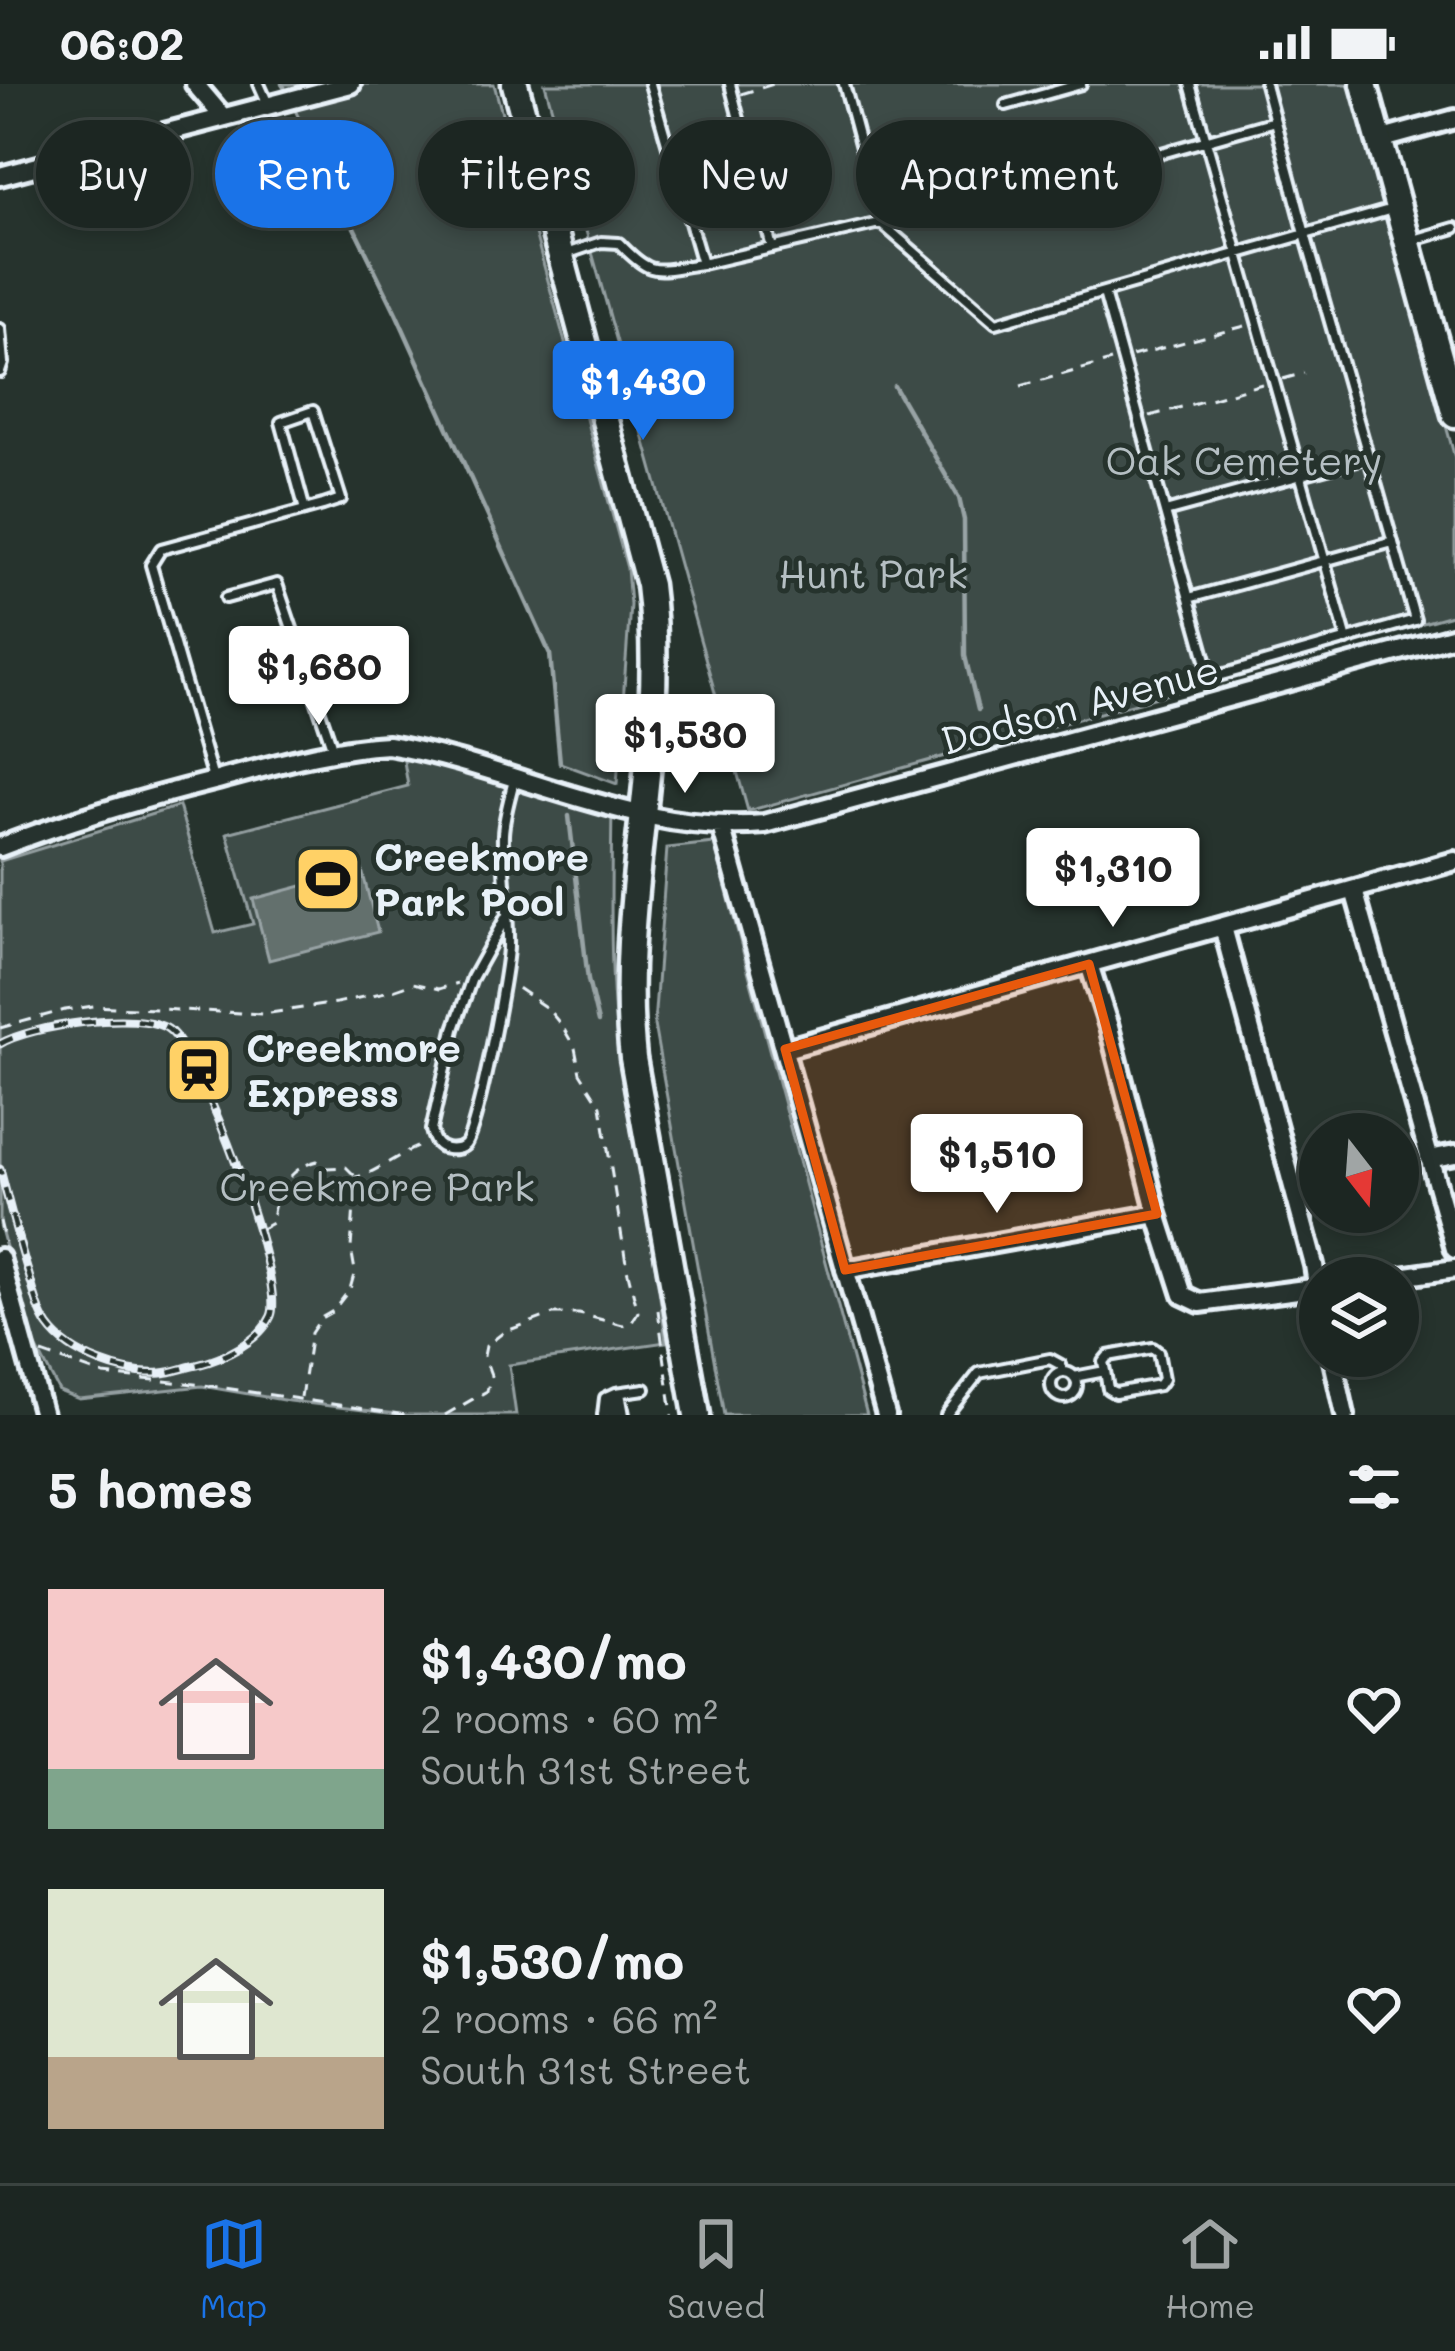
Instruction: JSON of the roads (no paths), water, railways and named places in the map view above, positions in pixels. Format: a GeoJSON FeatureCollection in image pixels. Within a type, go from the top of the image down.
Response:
{"type":"FeatureCollection","features":[{"type":"Feature","properties":{"kind":"main road"},"geometry":{"type":"LineString","coordinates":[[515,84],[649,585],[656,667],[629,956],[629,1024],[697,1415]]}},
{"type":"Feature","properties":{"kind":"main road"},"geometry":{"type":"LineString","coordinates":[[1364,84],[1407,242],[1445,341],[1455,414]]}},
{"type":"Feature","properties":{"kind":"street"},"geometry":{"type":"LineString","coordinates":[[191,125],[351,84]]}},
{"type":"Feature","properties":{"kind":"street"},"geometry":{"type":"LineString","coordinates":[[196,85],[223,116]]}},
{"type":"Feature","properties":{"kind":"street"},"geometry":{"type":"LineString","coordinates":[[189,120],[196,85]]}},
{"type":"Feature","properties":{"kind":"street"},"geometry":{"type":"LineString","coordinates":[[1379,140],[1455,119]]}},
{"type":"Feature","properties":{"kind":"street"},"geometry":{"type":"LineString","coordinates":[[0,176],[36,166]]}},
{"type":"Feature","properties":{"kind":"street","name":"Dodson Avenue"},"geometry":{"type":"LineString","coordinates":[[0,847],[83,817],[214,781],[334,752],[388,745],[643,814],[721,826],[782,820],[1455,636]]}},
{"type":"Feature","properties":{"kind":"street"},"geometry":{"type":"LineString","coordinates":[[721,826],[886,1415]]}},
{"type":"Feature","properties":{"kind":"street"},"geometry":{"type":"LineString","coordinates":[[784,1048],[1455,861]]}},
{"type":"Feature","properties":{"kind":"street"},"geometry":{"type":"LineString","coordinates":[[1354,890],[1455,1249]]}},
{"type":"Feature","properties":{"kind":"street"},"geometry":{"type":"LineString","coordinates":[[1223,927],[1312,1257]]}},
{"type":"Feature","properties":{"kind":"street"},"geometry":{"type":"LineString","coordinates":[[1089,964],[1180,1291],[1200,1303],[1299,1295]]}},
{"type":"Feature","properties":{"kind":"street"},"geometry":{"type":"LineString","coordinates":[[1429,1159],[1455,1154]]}},
{"type":"Feature","properties":{"kind":"street"},"geometry":{"type":"LineString","coordinates":[[845,1270],[1157,1214]]}},
{"type":"Feature","properties":{"kind":"street"},"geometry":{"type":"LineString","coordinates":[[3,1249],[44,1415]]}},
{"type":"Feature","properties":{"kind":"street"},"geometry":{"type":"LineString","coordinates":[[1419,1274],[1455,1269]]}},
{"type":"Feature","properties":{"kind":"street"},"geometry":{"type":"LineString","coordinates":[[1337,1377],[1345,1415]]}},
{"type":"Feature","properties":{"kind":"lane"},"geometry":{"type":"LineString","coordinates":[[259,84],[269,105]]}},
{"type":"Feature","properties":{"kind":"lane"},"geometry":{"type":"LineString","coordinates":[[650,84],[702,264]]}},
{"type":"Feature","properties":{"kind":"lane"},"geometry":{"type":"LineString","coordinates":[[730,84],[772,248]]}},
{"type":"Feature","properties":{"kind":"lane"},"geometry":{"type":"LineString","coordinates":[[844,84],[856,129]]}},
{"type":"Feature","properties":{"kind":"lane"},"geometry":{"type":"LineString","coordinates":[[1006,105],[1081,84]]}},
{"type":"Feature","properties":{"kind":"lane"},"geometry":{"type":"LineString","coordinates":[[1190,84],[1348,640]]}},
{"type":"Feature","properties":{"kind":"lane"},"geometry":{"type":"LineString","coordinates":[[1104,293],[1211,678],[1415,620],[1265,84]]}},
{"type":"Feature","properties":{"kind":"lane"},"geometry":{"type":"LineString","coordinates":[[1162,153],[1275,121]]}},
{"type":"Feature","properties":{"kind":"lane"},"geometry":{"type":"LineString","coordinates":[[887,228],[996,323],[1398,207]]}},
{"type":"Feature","properties":{"kind":"lane"},"geometry":{"type":"LineString","coordinates":[[561,255],[601,242],[619,243],[651,271],[859,228]]}},
{"type":"Feature","properties":{"kind":"lane"},"geometry":{"type":"LineString","coordinates":[[1407,242],[1455,228]]}},
{"type":"Feature","properties":{"kind":"lane"},"geometry":{"type":"LineString","coordinates":[[0,329],[0,372]]}},
{"type":"Feature","properties":{"kind":"lane"},"geometry":{"type":"LineString","coordinates":[[214,781],[151,565],[161,549],[305,510],[341,499],[313,411],[281,422],[305,510]]}},
{"type":"Feature","properties":{"kind":"lane"},"geometry":{"type":"LineString","coordinates":[[1165,512],[1368,457]]}},
{"type":"Feature","properties":{"kind":"lane"},"geometry":{"type":"LineString","coordinates":[[1189,598],[1393,542]]}},
{"type":"Feature","properties":{"kind":"lane"},"geometry":{"type":"LineString","coordinates":[[226,598],[277,584],[334,752]]}},
{"type":"Feature","properties":{"kind":"lane"},"geometry":{"type":"LineString","coordinates":[[507,915],[472,978],[454,1030],[431,1130],[435,1142],[445,1149],[467,1143],[504,982],[508,950],[507,915],[503,830],[514,778]]}},
{"type":"Feature","properties":{"kind":"lane"},"geometry":{"type":"LineString","coordinates":[[1153,1348],[1163,1379],[1159,1384],[1114,1393],[1108,1389],[1105,1371],[1103,1362],[1108,1356],[1153,1348]]}},
{"type":"Feature","properties":{"kind":"lane"},"geometry":{"type":"LineString","coordinates":[[946,1415],[979,1372],[1050,1359],[1074,1377],[1105,1371]]}},
{"type":"Feature","properties":{"kind":"lane"},"geometry":{"type":"LineString","coordinates":[[1063,1372],[1051,1382],[1057,1396],[1073,1394],[1074,1377]]}},
{"type":"Feature","properties":{"kind":"lane"},"geometry":{"type":"LineString","coordinates":[[614,1415],[602,1408],[614,1394],[645,1389]]}},
{"type":"Feature","properties":{"kind":"lane"},"geometry":{"type":"LineString","coordinates":[[614,1394],[614,1415]]}},
{"type":"Feature","properties":{"kind":"waterway"},"geometry":{"type":"LineString","coordinates":[[301,119],[396,313],[550,654],[560,763]]}},
{"type":"Feature","properties":{"kind":"waterway"},"geometry":{"type":"LineString","coordinates":[[894,386],[959,498],[964,520],[965,656],[978,710]]}},
{"type":"Feature","properties":{"kind":"waterway"},"geometry":{"type":"LineString","coordinates":[[569,816],[588,980],[598,1022]]}},
{"type":"Feature","properties":{"kind":"railway"},"geometry":{"type":"LineString","coordinates":[[0,1044],[34,1031],[84,1022],[134,1020],[168,1029],[200,1079],[254,1216],[272,1295],[266,1325],[240,1348],[171,1372],[132,1371],[70,1347],[42,1314],[0,1169]]}},
{"type":"Feature","properties":{"kind":"place","name":"Creekmore Park Pool"},"geometry":{"type":"Point","coordinates":[328,879]}},
{"type":"Feature","properties":{"kind":"place","name":"Creekmore Express"},"geometry":{"type":"Point","coordinates":[199,1070]}},
{"type":"Feature","properties":{"kind":"park label","name":"Oak Cemetery"},"geometry":{"type":"Point","coordinates":[1244,461]}},
{"type":"Feature","properties":{"kind":"park label","name":"Hunt Park"},"geometry":{"type":"Point","coordinates":[873,574]}},
{"type":"Feature","properties":{"kind":"park label","name":"Creekmore Park"},"geometry":{"type":"Point","coordinates":[377,1187]}}]}
